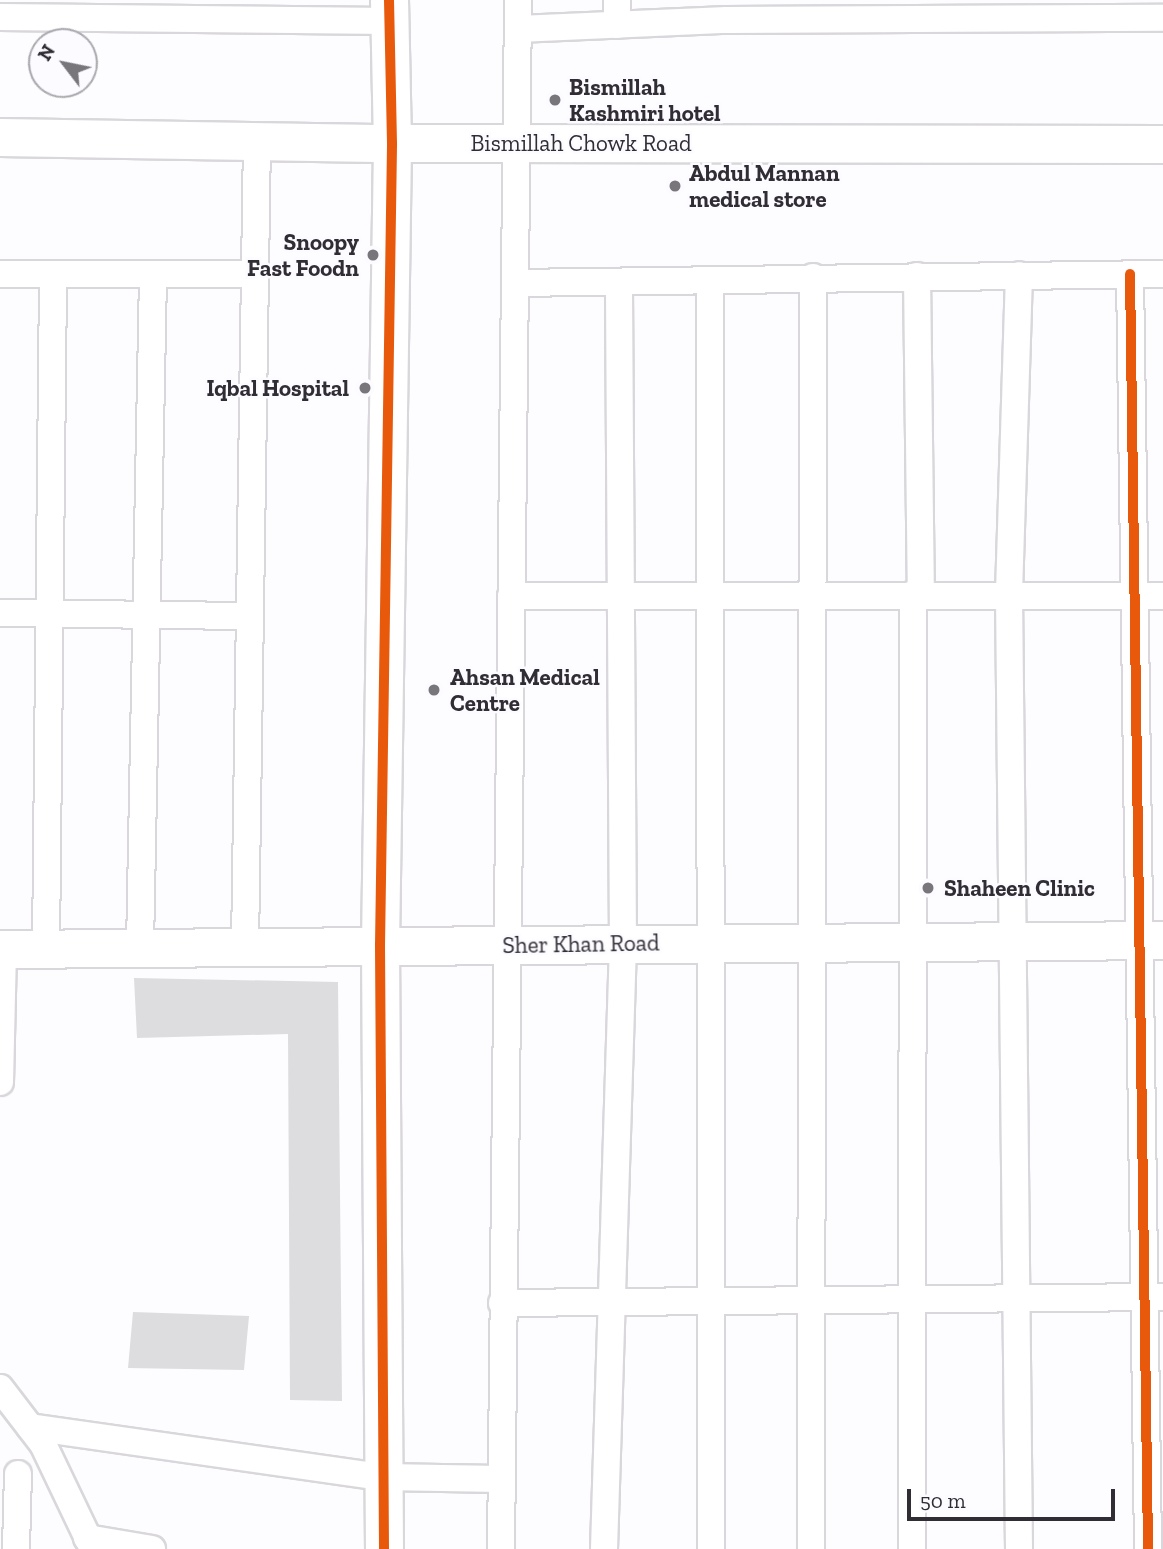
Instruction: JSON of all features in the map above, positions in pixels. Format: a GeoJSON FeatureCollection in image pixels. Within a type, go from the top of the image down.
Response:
{"type":"FeatureCollection","features":[{"type":"Feature","properties":{"kind":"street"},"geometry":{"type":"LineString","coordinates":[[501,1549],[518,0]]}},
{"type":"Feature","properties":{"kind":"street"},"geometry":{"type":"LineString","coordinates":[[0,17],[47,9],[389,10],[393,143],[380,945],[384,1549]]}},
{"type":"Feature","properties":{"kind":"street"},"geometry":{"type":"LineString","coordinates":[[518,29],[617,12],[727,10],[1115,9],[1163,18]]}},
{"type":"Feature","properties":{"kind":"street","name":"Bismillah Chowk Road"},"geometry":{"type":"LineString","coordinates":[[0,137],[393,143],[1163,144]]}},
{"type":"Feature","properties":{"kind":"street"},"geometry":{"type":"LineString","coordinates":[[245,947],[257,141]]}},
{"type":"Feature","properties":{"kind":"street"},"geometry":{"type":"LineString","coordinates":[[0,274],[255,274]]}},
{"type":"Feature","properties":{"kind":"street"},"geometry":{"type":"LineString","coordinates":[[46,948],[53,274]]}},
{"type":"Feature","properties":{"kind":"street"},"geometry":{"type":"LineString","coordinates":[[140,947],[153,274]]}},
{"type":"Feature","properties":{"kind":"street"},"geometry":{"type":"LineString","coordinates":[[1130,274],[1135,596],[1152,940],[1154,1298],[1148,1549]]}},
{"type":"Feature","properties":{"kind":"street"},"geometry":{"type":"LineString","coordinates":[[515,283],[1163,274]]}},
{"type":"Feature","properties":{"kind":"street"},"geometry":{"type":"LineString","coordinates":[[1019,275],[1009,593],[1019,1549]]}},
{"type":"Feature","properties":{"kind":"street"},"geometry":{"type":"LineString","coordinates":[[912,1549],[916,276]]}},
{"type":"Feature","properties":{"kind":"street"},"geometry":{"type":"LineString","coordinates":[[811,1549],[813,277]]}},
{"type":"Feature","properties":{"kind":"street"},"geometry":{"type":"LineString","coordinates":[[710,280],[711,1549]]}},
{"type":"Feature","properties":{"kind":"street"},"geometry":{"type":"LineString","coordinates":[[604,1549],[623,944],[619,282]]}},
{"type":"Feature","properties":{"kind":"street"},"geometry":{"type":"LineString","coordinates":[[511,596],[917,593],[1163,596]]}},
{"type":"Feature","properties":{"kind":"street"},"geometry":{"type":"LineString","coordinates":[[0,613],[250,617]]}},
{"type":"Feature","properties":{"kind":"street","name":"Sher Khan Road"},"geometry":{"type":"LineString","coordinates":[[2,949],[1152,940]]}},
{"type":"Feature","properties":{"kind":"street"},"geometry":{"type":"LineString","coordinates":[[0,1082],[2,949]]}},
{"type":"Feature","properties":{"kind":"street"},"geometry":{"type":"LineString","coordinates":[[502,1303],[1154,1298]]}},
{"type":"Feature","properties":{"kind":"street"},"geometry":{"type":"LineString","coordinates":[[0,1388],[30,1427],[58,1475],[90,1543],[152,1549]]}},
{"type":"Feature","properties":{"kind":"street"},"geometry":{"type":"LineString","coordinates":[[30,1427],[383,1477],[501,1479]]}},
{"type":"Feature","properties":{"kind":"street"},"geometry":{"type":"LineString","coordinates":[[16,1549],[9,1475],[58,1475]]}},
{"type":"Feature","properties":{"kind":"building"},"geometry":{"type":"Polygon","coordinates":[[[134,978],[338,982],[342,1401],[290,1400],[288,1034],[137,1038],[134,978]]]}},
{"type":"Feature","properties":{"kind":"building"},"geometry":{"type":"Polygon","coordinates":[[[133,1312],[249,1316],[244,1370],[128,1368],[133,1312]]]}},
{"type":"Feature","properties":{"kind":"cycle path"},"geometry":{"type":"LineString","coordinates":[[384,1549],[380,945],[392,143],[389,0]]}},
{"type":"Feature","properties":{"kind":"cycle path"},"geometry":{"type":"LineString","coordinates":[[1130,274],[1148,1549]]}},
{"type":"Feature","properties":{"kind":"place","name":"Bismillah Kashmiri hotel"},"geometry":{"type":"Point","coordinates":[555,100]}},
{"type":"Feature","properties":{"kind":"place","name":"Abdul Mannan medical store"},"geometry":{"type":"Point","coordinates":[675,186]}},
{"type":"Feature","properties":{"kind":"place","name":"Snoopy Fast Foodn"},"geometry":{"type":"Point","coordinates":[373,255]}},
{"type":"Feature","properties":{"kind":"place","name":"Iqbal Hospital"},"geometry":{"type":"Point","coordinates":[365,388]}},
{"type":"Feature","properties":{"kind":"place","name":"Ahsan Medical Centre"},"geometry":{"type":"Point","coordinates":[434,690]}},
{"type":"Feature","properties":{"kind":"place","name":"Shaheen Clinic"},"geometry":{"type":"Point","coordinates":[928,888]}}]}
